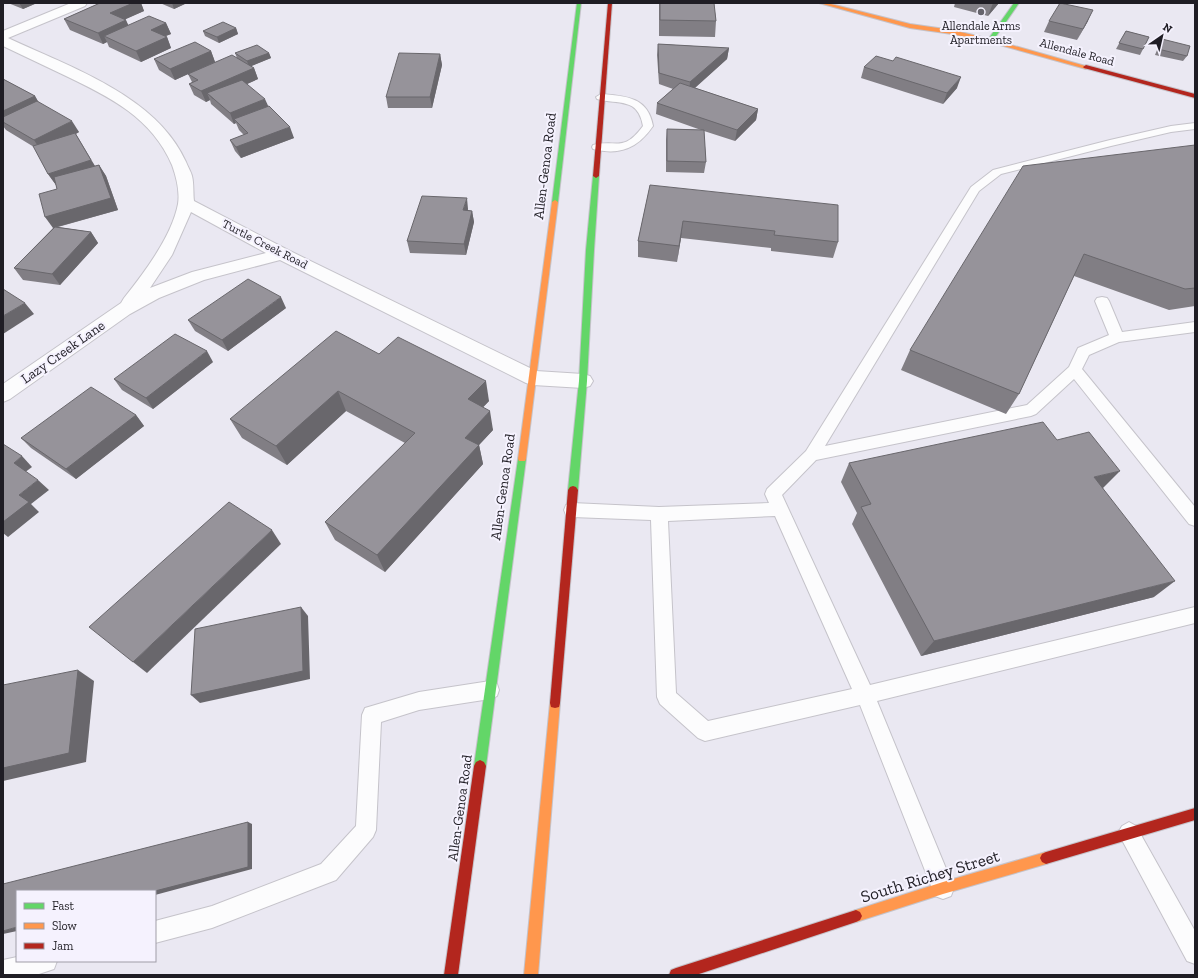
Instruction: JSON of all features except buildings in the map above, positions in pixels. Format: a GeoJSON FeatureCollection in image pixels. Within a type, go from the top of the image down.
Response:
{"type":"FeatureCollection","features":[{"type":"Feature","properties":{"kind":"main road","name":"Allen-Genoa Road"},"geometry":{"type":"LineString","coordinates":[[451,975],[571,98],[579,3]]}},
{"type":"Feature","properties":{"kind":"main road"},"geometry":{"type":"LineString","coordinates":[[532,975],[584,381],[599,99],[610,3]]}},
{"type":"Feature","properties":{"kind":"main road","name":"Allendale Road"},"geometry":{"type":"LineString","coordinates":[[821,3],[910,26],[952,32],[990,41],[1195,96]]}},
{"type":"Feature","properties":{"kind":"main road"},"geometry":{"type":"LineString","coordinates":[[990,41],[1017,3]]}},
{"type":"Feature","properties":{"kind":"main road","name":"Allendale Road"},"geometry":{"type":"LineString","coordinates":[[918,17],[952,32]]}},
{"type":"Feature","properties":{"kind":"main road","name":"South Richey Street"},"geometry":{"type":"LineString","coordinates":[[676,975],[943,888],[1195,814]]}},
{"type":"Feature","properties":{"kind":"street"},"geometry":{"type":"LineString","coordinates":[[3,36],[81,3]]}},
{"type":"Feature","properties":{"kind":"street"},"geometry":{"type":"LineString","coordinates":[[3,41],[112,92],[137,110],[158,131],[173,150],[184,176],[186,203]]}},
{"type":"Feature","properties":{"kind":"street","name":"Turtle Creek Road"},"geometry":{"type":"LineString","coordinates":[[186,203],[282,254],[533,378],[584,381]]}},
{"type":"Feature","properties":{"kind":"street","name":"Lazy Creek Lane"},"geometry":{"type":"LineString","coordinates":[[123,310],[148,281],[167,251],[180,224],[186,203]]}},
{"type":"Feature","properties":{"kind":"street","name":"Lazy Creek Lane"},"geometry":{"type":"LineString","coordinates":[[3,394],[123,310],[153,294],[198,276],[282,254]]}},
{"type":"Feature","properties":{"kind":"lane"},"geometry":{"type":"LineString","coordinates":[[597,147],[621,148],[631,145],[640,138],[648,126],[645,114],[632,103],[623,98],[599,99]]}},
{"type":"Feature","properties":{"kind":"lane"},"geometry":{"type":"LineString","coordinates":[[943,888],[865,695],[773,494],[811,455],[974,189],[997,172],[1171,129],[1195,126]]}},
{"type":"Feature","properties":{"kind":"lane"},"geometry":{"type":"LineString","coordinates":[[1171,129],[1195,136]]}},
{"type":"Feature","properties":{"kind":"lane"},"geometry":{"type":"LineString","coordinates":[[1102,301],[1117,337]]}},
{"type":"Feature","properties":{"kind":"lane"},"geometry":{"type":"LineString","coordinates":[[811,455],[1031,410],[1075,370],[1083,352],[1117,337],[1195,326]]}},
{"type":"Feature","properties":{"kind":"lane"},"geometry":{"type":"LineString","coordinates":[[1075,370],[1195,519]]}},
{"type":"Feature","properties":{"kind":"lane"},"geometry":{"type":"LineString","coordinates":[[572,510],[659,514],[780,509]]}},
{"type":"Feature","properties":{"kind":"lane"},"geometry":{"type":"LineString","coordinates":[[659,514],[667,697],[705,731],[865,695],[1195,615]]}},
{"type":"Feature","properties":{"kind":"lane"},"geometry":{"type":"LineString","coordinates":[[156,932],[212,917],[328,872],[366,830],[372,715],[420,701],[490,690]]}},
{"type":"Feature","properties":{"kind":"lane"},"geometry":{"type":"LineString","coordinates":[[1129,833],[1195,953]]}},
{"type":"Feature","properties":{"kind":"lane"},"geometry":{"type":"LineString","coordinates":[[3,972],[42,962]]}},
{"type":"Feature","properties":{"kind":"traffic: fast"},"geometry":{"type":"LineString","coordinates":[[555,202],[579,3]]}},
{"type":"Feature","properties":{"kind":"traffic: fast"},"geometry":{"type":"LineString","coordinates":[[990,41],[1017,3]]}},
{"type":"Feature","properties":{"kind":"traffic: fast"},"geometry":{"type":"LineString","coordinates":[[573,490],[583,381],[590,250],[596,176]]}},
{"type":"Feature","properties":{"kind":"traffic: fast"},"geometry":{"type":"LineString","coordinates":[[480,766],[522,459]]}},
{"type":"Feature","properties":{"kind":"traffic: slow"},"geometry":{"type":"LineString","coordinates":[[821,3],[910,26],[952,32],[990,41],[1086,67]]}},
{"type":"Feature","properties":{"kind":"traffic: slow"},"geometry":{"type":"LineString","coordinates":[[522,459],[555,202]]}},
{"type":"Feature","properties":{"kind":"traffic: slow"},"geometry":{"type":"LineString","coordinates":[[531,975],[555,703]]}},
{"type":"Feature","properties":{"kind":"traffic: slow"},"geometry":{"type":"LineString","coordinates":[[856,916],[943,888],[1046,858]]}},
{"type":"Feature","properties":{"kind":"traffic: jam"},"geometry":{"type":"LineString","coordinates":[[596,176],[610,3]]}},
{"type":"Feature","properties":{"kind":"traffic: jam"},"geometry":{"type":"LineString","coordinates":[[1086,67],[1195,96]]}},
{"type":"Feature","properties":{"kind":"traffic: jam"},"geometry":{"type":"LineString","coordinates":[[555,703],[573,490]]}},
{"type":"Feature","properties":{"kind":"traffic: jam"},"geometry":{"type":"LineString","coordinates":[[451,975],[480,766]]}},
{"type":"Feature","properties":{"kind":"traffic: jam"},"geometry":{"type":"LineString","coordinates":[[1046,858],[1195,814]]}},
{"type":"Feature","properties":{"kind":"traffic: jam"},"geometry":{"type":"LineString","coordinates":[[676,975],[856,916]]}},
{"type":"Feature","properties":{"kind":"place","name":"Allendale Arms Apartments"},"geometry":{"type":"Point","coordinates":[981,12]}}]}
